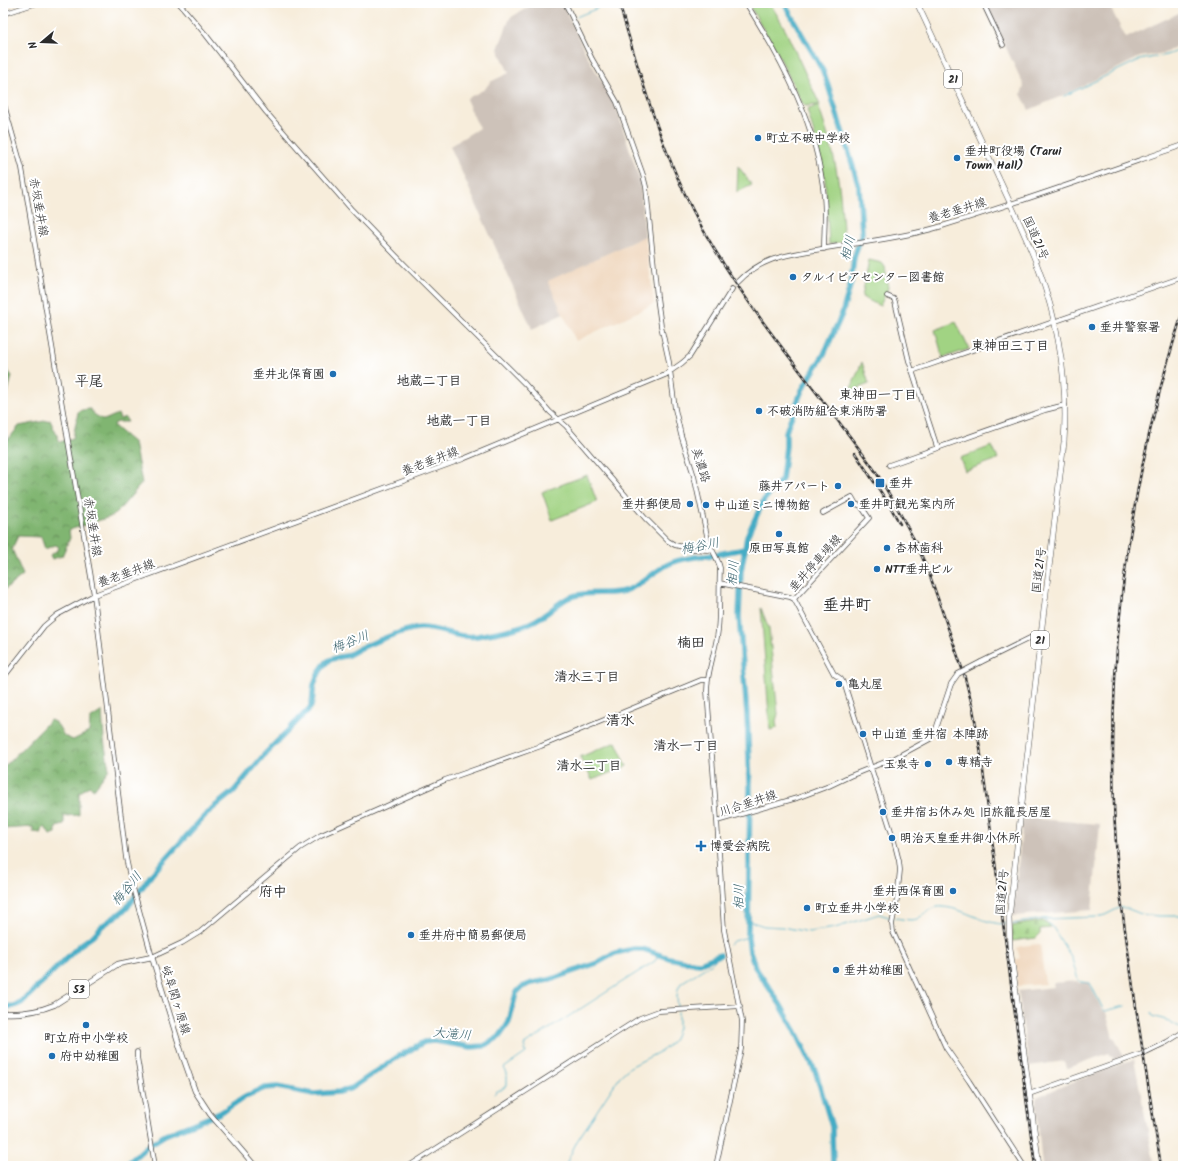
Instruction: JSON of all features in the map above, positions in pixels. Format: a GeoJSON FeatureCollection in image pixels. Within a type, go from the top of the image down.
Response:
{"type":"FeatureCollection","features":[{"type":"Feature","properties":{"kind":"highway","name":"国道21号"},"geometry":{"type":"LineString","coordinates":[[917,3],[1039,269],[1055,322],[1061,350],[1066,421],[1009,918],[1010,948],[1039,1166]]}},
{"type":"Feature","properties":{"kind":"main road","name":"岐阜関ヶ原線"},"geometry":{"type":"LineString","coordinates":[[3,1013],[30,1013],[54,1005],[118,964],[152,957],[192,1084],[210,1114],[255,1166]]}},
{"type":"Feature","properties":{"kind":"street"},"geometry":{"type":"LineString","coordinates":[[3,14],[37,3]]}},
{"type":"Feature","properties":{"kind":"street"},"geometry":{"type":"LineString","coordinates":[[179,3],[266,112],[375,235],[525,384],[593,457],[639,512],[668,541],[680,547],[712,551],[717,558],[720,568],[721,583],[718,629],[716,647],[707,680],[719,821]]}},
{"type":"Feature","properties":{"kind":"street","name":"美濃路"},"geometry":{"type":"LineString","coordinates":[[565,3],[592,59],[617,102],[640,163],[646,187],[652,261],[675,409],[681,435],[696,482],[712,551]]}},
{"type":"Feature","properties":{"kind":"street"},"geometry":{"type":"LineString","coordinates":[[746,3],[765,33],[786,73],[810,129],[822,177],[826,216],[824,249]]}},
{"type":"Feature","properties":{"kind":"street"},"geometry":{"type":"LineString","coordinates":[[983,3],[1003,45]]}},
{"type":"Feature","properties":{"kind":"street","name":"赤坂垂井線"},"geometry":{"type":"LineString","coordinates":[[3,101],[22,168],[94,595],[126,858],[152,957]]}},
{"type":"Feature","properties":{"kind":"street","name":"養老垂井線"},"geometry":{"type":"LineString","coordinates":[[738,282],[753,269],[772,259],[788,254],[891,238],[938,227],[1183,145]]}},
{"type":"Feature","properties":{"kind":"street"},"geometry":{"type":"LineString","coordinates":[[912,371],[1183,277]]}},
{"type":"Feature","properties":{"kind":"street","name":"養老垂井線"},"geometry":{"type":"LineString","coordinates":[[3,678],[44,626],[58,615],[94,595],[414,478],[559,420],[670,372],[690,356],[732,289]]}},
{"type":"Feature","properties":{"kind":"street"},"geometry":{"type":"LineString","coordinates":[[887,296],[894,299],[896,302],[912,371],[937,448]]}},
{"type":"Feature","properties":{"kind":"street"},"geometry":{"type":"LineString","coordinates":[[888,465],[1045,410],[1065,405]]}},
{"type":"Feature","properties":{"kind":"street","name":"垂井停車場線"},"geometry":{"type":"LineString","coordinates":[[823,512],[852,497],[856,504],[862,506],[869,518],[794,599],[834,674],[844,684],[893,837],[899,861],[897,899],[892,927],[893,932],[940,1038],[1024,1166]]}},
{"type":"Feature","properties":{"kind":"street"},"geometry":{"type":"LineString","coordinates":[[721,583],[794,599]]}},
{"type":"Feature","properties":{"kind":"street","name":"川合垂井線"},"geometry":{"type":"LineString","coordinates":[[716,1166],[741,1049],[742,1021],[724,930],[719,821],[797,798],[829,786],[914,748],[932,737],[935,732],[951,684],[958,674],[1034,636],[1041,634]]}},
{"type":"Feature","properties":{"kind":"street"},"geometry":{"type":"LineString","coordinates":[[152,957],[182,943],[200,932],[300,848],[321,835],[446,780],[510,758],[701,680],[707,680]]}},
{"type":"Feature","properties":{"kind":"street"},"geometry":{"type":"LineString","coordinates":[[409,1166],[640,1018],[659,1011],[740,1006]]}},
{"type":"Feature","properties":{"kind":"street"},"geometry":{"type":"LineString","coordinates":[[1029,1094],[1142,1054],[1167,1042],[1183,1032]]}},
{"type":"Feature","properties":{"kind":"street"},"geometry":{"type":"LineString","coordinates":[[137,1052],[156,1166]]}},
{"type":"Feature","properties":{"kind":"shaded area"},"geometry":{"type":"Polygon","coordinates":[[[535,3],[562,3],[585,52],[599,77],[612,95],[640,181],[645,236],[548,281],[563,314],[532,329],[450,146],[479,128],[466,99],[485,89],[490,82],[509,73],[498,49],[510,18],[535,3]]]}},
{"type":"Feature","properties":{"kind":"shaded area"},"geometry":{"type":"Polygon","coordinates":[[[985,3],[1111,3],[1114,8],[1111,9],[1126,38],[1183,11],[1183,42],[1165,53],[1140,57],[1064,95],[1029,110],[1021,94],[1024,86],[985,3]]]}},
{"type":"Feature","properties":{"kind":"shaded area"},"geometry":{"type":"Polygon","coordinates":[[[645,236],[654,304],[576,341],[547,281],[645,236]]]}},
{"type":"Feature","properties":{"kind":"shaded area"},"geometry":{"type":"Polygon","coordinates":[[[1023,818],[1100,824],[1092,910],[1013,916],[1023,818]]]}},
{"type":"Feature","properties":{"kind":"shaded area"},"geometry":{"type":"Polygon","coordinates":[[[1040,944],[1045,984],[1018,986],[1015,960],[1020,958],[1017,948],[1021,946],[1040,944]]]}},
{"type":"Feature","properties":{"kind":"shaded area"},"geometry":{"type":"Polygon","coordinates":[[[1077,981],[1079,983],[1089,983],[1102,1010],[1106,1012],[1113,1038],[1124,1056],[1114,1060],[1109,1053],[1067,1068],[1065,1061],[1029,1066],[1018,991],[1054,987],[1053,983],[1077,981]]]}},
{"type":"Feature","properties":{"kind":"shaded area"},"geometry":{"type":"Polygon","coordinates":[[[1134,1059],[1156,1166],[1042,1166],[1036,1101],[1037,1097],[1134,1059]]]}},
{"type":"Feature","properties":{"kind":"green space"},"geometry":{"type":"Polygon","coordinates":[[[748,3],[770,3],[783,25],[820,105],[805,106],[801,101],[776,50],[748,3]]]}},
{"type":"Feature","properties":{"kind":"green space"},"geometry":{"type":"Polygon","coordinates":[[[818,105],[836,168],[844,242],[829,244],[825,180],[816,140],[807,110],[818,105]]]}},
{"type":"Feature","properties":{"kind":"green space"},"geometry":{"type":"Polygon","coordinates":[[[738,166],[752,185],[737,192],[738,166]]]}},
{"type":"Feature","properties":{"kind":"green space"},"geometry":{"type":"Polygon","coordinates":[[[869,260],[882,263],[885,267],[888,288],[880,306],[862,297],[869,260]]]}},
{"type":"Feature","properties":{"kind":"green space"},"geometry":{"type":"Polygon","coordinates":[[[956,322],[969,349],[943,358],[935,330],[956,322]]]}},
{"type":"Feature","properties":{"kind":"green space"},"geometry":{"type":"Polygon","coordinates":[[[862,362],[869,384],[850,391],[862,362]]]}},
{"type":"Feature","properties":{"kind":"green space"},"geometry":{"type":"Polygon","coordinates":[[[3,365],[12,376],[3,411],[3,365]]]}},
{"type":"Feature","properties":{"kind":"green space"},"geometry":{"type":"Polygon","coordinates":[[[90,409],[95,415],[104,420],[118,414],[120,419],[125,417],[128,422],[118,422],[114,424],[115,427],[134,443],[142,483],[113,516],[69,530],[70,538],[62,556],[52,559],[50,555],[59,549],[58,546],[55,545],[45,549],[41,537],[18,536],[12,549],[23,575],[3,591],[3,428],[8,440],[19,426],[50,420],[60,442],[73,438],[78,412],[90,409]]]}},
{"type":"Feature","properties":{"kind":"green space"},"geometry":{"type":"Polygon","coordinates":[[[992,446],[998,459],[965,471],[960,458],[992,446]]]}},
{"type":"Feature","properties":{"kind":"green space"},"geometry":{"type":"Polygon","coordinates":[[[587,475],[597,502],[552,520],[542,492],[587,475]]]}},
{"type":"Feature","properties":{"kind":"green space"},"geometry":{"type":"Polygon","coordinates":[[[761,608],[769,629],[778,714],[776,721],[777,728],[770,730],[761,608]]]}},
{"type":"Feature","properties":{"kind":"green space"},"geometry":{"type":"Polygon","coordinates":[[[102,711],[104,740],[109,769],[94,789],[89,786],[79,793],[79,815],[64,816],[64,825],[56,827],[56,833],[50,835],[45,827],[41,829],[41,833],[33,832],[33,827],[3,829],[3,768],[50,720],[57,724],[64,736],[73,740],[89,732],[90,719],[102,711]]]}},
{"type":"Feature","properties":{"kind":"green space"},"geometry":{"type":"Polygon","coordinates":[[[616,742],[627,766],[592,780],[580,757],[616,742]]]}},
{"type":"Feature","properties":{"kind":"green space"},"geometry":{"type":"Polygon","coordinates":[[[1042,921],[1050,926],[1050,928],[1040,929],[1040,934],[1036,938],[1012,941],[1012,926],[1042,921]]]}},
{"type":"Feature","properties":{"kind":"waterway"},"geometry":{"type":"LineString","coordinates":[[603,6],[609,3]]}},
{"type":"Feature","properties":{"kind":"waterway","name":"相川"},"geometry":{"type":"LineString","coordinates":[[784,3],[823,71],[828,85],[859,186],[862,233],[854,258],[851,283],[842,314],[824,354],[802,390],[789,423],[786,432],[782,479],[764,500],[747,536],[741,571],[739,616],[747,714],[750,785],[748,937],[750,952],[755,967],[780,1004],[795,1030],[816,1073],[832,1127],[833,1166]]}},
{"type":"Feature","properties":{"kind":"waterway"},"geometry":{"type":"LineString","coordinates":[[576,17],[598,8]]}},
{"type":"Feature","properties":{"kind":"waterway"},"geometry":{"type":"LineString","coordinates":[[1064,96],[1139,60],[1166,55],[1183,49]]}},
{"type":"Feature","properties":{"kind":"waterway","name":"梅谷川"},"geometry":{"type":"LineString","coordinates":[[3,1007],[14,1006],[21,1003],[80,945],[93,936],[102,926],[126,909],[152,874],[208,812],[234,791],[264,755],[310,708],[316,679],[321,669],[328,661],[347,655],[374,642],[408,630],[428,628],[470,637],[510,630],[534,621],[568,598],[582,594],[610,593],[630,589],[675,561],[745,549]]}},
{"type":"Feature","properties":{"kind":"waterway"},"geometry":{"type":"LineString","coordinates":[[895,918],[915,920],[936,907],[940,907],[952,908],[990,922],[1006,924]]}},
{"type":"Feature","properties":{"kind":"waterway"},"geometry":{"type":"LineString","coordinates":[[1012,924],[1043,919],[1097,917],[1119,908],[1126,908],[1141,914],[1183,916]]}},
{"type":"Feature","properties":{"kind":"waterway"},"geometry":{"type":"LineString","coordinates":[[749,921],[764,926],[782,927],[809,932],[835,928],[879,914],[892,918]]}},
{"type":"Feature","properties":{"kind":"waterway"},"geometry":{"type":"LineString","coordinates":[[1043,919],[1052,926],[1072,959],[1078,980],[1081,982],[1090,983],[1103,1009],[1105,1011],[1125,1006]]}},
{"type":"Feature","properties":{"kind":"waterway"},"geometry":{"type":"LineString","coordinates":[[729,945],[733,941],[748,937]]}},
{"type":"Feature","properties":{"kind":"waterway","name":"大滝川"},"geometry":{"type":"LineString","coordinates":[[125,1166],[146,1147],[165,1135],[220,1113],[248,1095],[265,1088],[277,1087],[314,1094],[339,1092],[352,1088],[396,1058],[424,1042],[434,1041],[471,1047],[484,1046],[499,1037],[504,1030],[509,1022],[516,993],[522,987],[532,983],[549,980],[597,963],[615,953],[634,949],[643,949],[669,958],[700,963],[720,955]]}},
{"type":"Feature","properties":{"kind":"waterway"},"geometry":{"type":"LineString","coordinates":[[678,1009],[677,996],[681,983],[711,964],[726,949]]}},
{"type":"Feature","properties":{"kind":"waterway"},"geometry":{"type":"LineString","coordinates":[[494,1094],[507,1085],[507,1073],[504,1068],[526,1053],[524,1045],[655,961],[659,954]]}},
{"type":"Feature","properties":{"kind":"waterway"},"geometry":{"type":"LineString","coordinates":[[565,1166],[577,1141],[620,1076],[630,1067],[663,1050],[673,1041],[678,1028],[678,1012]]}},
{"type":"Feature","properties":{"kind":"waterway"},"geometry":{"type":"LineString","coordinates":[[1151,1013],[1153,1016],[1169,1021],[1183,1029]]}},
{"type":"Feature","properties":{"kind":"tunnel"},"geometry":{"type":"LineString","coordinates":[[732,289],[738,282]]}},
{"type":"Feature","properties":{"kind":"railway"},"geometry":{"type":"LineString","coordinates":[[619,3],[655,121],[690,206],[744,295],[876,472],[917,545],[929,573],[964,674],[973,709],[980,748],[1035,1166]]}},
{"type":"Feature","properties":{"kind":"railway"},"geometry":{"type":"LineString","coordinates":[[1161,1166],[1134,997],[1120,893],[1114,810],[1113,737],[1116,665],[1122,593],[1132,522],[1146,451],[1163,380],[1183,311]]}},
{"type":"Feature","properties":{"kind":"railway"},"geometry":{"type":"LineString","coordinates":[[855,453],[900,524]]}},
{"type":"Feature","properties":{"kind":"place","name":"町立不破中学校"},"geometry":{"type":"Point","coordinates":[758,138]}},
{"type":"Feature","properties":{"kind":"place","name":"垂井町役場 (Tarui Town Hall)"},"geometry":{"type":"Point","coordinates":[957,158]}},
{"type":"Feature","properties":{"kind":"place","name":"タルイピアセンター図書館"},"geometry":{"type":"Point","coordinates":[793,277]}},
{"type":"Feature","properties":{"kind":"place","name":"垂井警察署"},"geometry":{"type":"Point","coordinates":[1092,327]}},
{"type":"Feature","properties":{"kind":"place","name":"垂井北保育園"},"geometry":{"type":"Point","coordinates":[333,374]}},
{"type":"Feature","properties":{"kind":"place","name":"不破消防組合東消防署"},"geometry":{"type":"Point","coordinates":[759,411]}},
{"type":"Feature","properties":{"kind":"place","name":"垂井"},"geometry":{"type":"Point","coordinates":[880,483]}},
{"type":"Feature","properties":{"kind":"place","name":"藤井アパート"},"geometry":{"type":"Point","coordinates":[838,486]}},
{"type":"Feature","properties":{"kind":"place","name":"垂井郵便局"},"geometry":{"type":"Point","coordinates":[690,504]}},
{"type":"Feature","properties":{"kind":"place","name":"垂井町観光案内所"},"geometry":{"type":"Point","coordinates":[851,504]}},
{"type":"Feature","properties":{"kind":"place","name":"中山道ミニ博物館"},"geometry":{"type":"Point","coordinates":[706,505]}},
{"type":"Feature","properties":{"kind":"place","name":"原田写真館"},"geometry":{"type":"Point","coordinates":[779,534]}},
{"type":"Feature","properties":{"kind":"place","name":"杏林歯科"},"geometry":{"type":"Point","coordinates":[887,548]}},
{"type":"Feature","properties":{"kind":"place","name":"NTT垂井ビル"},"geometry":{"type":"Point","coordinates":[877,569]}},
{"type":"Feature","properties":{"kind":"place","name":"亀丸屋"},"geometry":{"type":"Point","coordinates":[839,684]}},
{"type":"Feature","properties":{"kind":"place","name":"中山道 垂井宿 本陣跡"},"geometry":{"type":"Point","coordinates":[863,734]}},
{"type":"Feature","properties":{"kind":"place","name":"専精寺"},"geometry":{"type":"Point","coordinates":[949,762]}},
{"type":"Feature","properties":{"kind":"place","name":"玉泉寺"},"geometry":{"type":"Point","coordinates":[928,764]}},
{"type":"Feature","properties":{"kind":"place","name":"垂井宿お休み処 旧旅籠長居屋"},"geometry":{"type":"Point","coordinates":[883,812]}},
{"type":"Feature","properties":{"kind":"place","name":"明治天皇垂井御小休所"},"geometry":{"type":"Point","coordinates":[892,838]}},
{"type":"Feature","properties":{"kind":"place","name":"博愛会病院"},"geometry":{"type":"Point","coordinates":[701,846]}},
{"type":"Feature","properties":{"kind":"place","name":"垂井西保育園"},"geometry":{"type":"Point","coordinates":[953,891]}},
{"type":"Feature","properties":{"kind":"place","name":"町立垂井小学校"},"geometry":{"type":"Point","coordinates":[807,908]}},
{"type":"Feature","properties":{"kind":"place","name":"垂井府中簡易郵便局"},"geometry":{"type":"Point","coordinates":[411,935]}},
{"type":"Feature","properties":{"kind":"place","name":"垂井幼稚園"},"geometry":{"type":"Point","coordinates":[836,970]}},
{"type":"Feature","properties":{"kind":"place","name":"町立府中小学校"},"geometry":{"type":"Point","coordinates":[86,1025]}},
{"type":"Feature","properties":{"kind":"place","name":"府中幼稚園"},"geometry":{"type":"Point","coordinates":[52,1056]}},
{"type":"Feature","properties":{"kind":"district","name":"東神田三丁目"},"geometry":{"type":"Point","coordinates":[1010,345]}},
{"type":"Feature","properties":{"kind":"district","name":"地蔵二丁目"},"geometry":{"type":"Point","coordinates":[429,380]}},
{"type":"Feature","properties":{"kind":"district","name":"平尾"},"geometry":{"type":"Point","coordinates":[89,381]}},
{"type":"Feature","properties":{"kind":"district","name":"東神田一丁目"},"geometry":{"type":"Point","coordinates":[878,394]}},
{"type":"Feature","properties":{"kind":"district","name":"地蔵一丁目"},"geometry":{"type":"Point","coordinates":[459,420]}},
{"type":"Feature","properties":{"kind":"district","name":"垂井町"},"geometry":{"type":"Point","coordinates":[847,604]}},
{"type":"Feature","properties":{"kind":"district","name":"楠田"},"geometry":{"type":"Point","coordinates":[691,642]}},
{"type":"Feature","properties":{"kind":"district","name":"清水三丁目"},"geometry":{"type":"Point","coordinates":[587,676]}},
{"type":"Feature","properties":{"kind":"district","name":"清水"},"geometry":{"type":"Point","coordinates":[620,720]}},
{"type":"Feature","properties":{"kind":"district","name":"清水一丁目"},"geometry":{"type":"Point","coordinates":[686,745]}},
{"type":"Feature","properties":{"kind":"district","name":"清水二丁目"},"geometry":{"type":"Point","coordinates":[589,765]}},
{"type":"Feature","properties":{"kind":"district","name":"府中"},"geometry":{"type":"Point","coordinates":[273,891]}}]}
